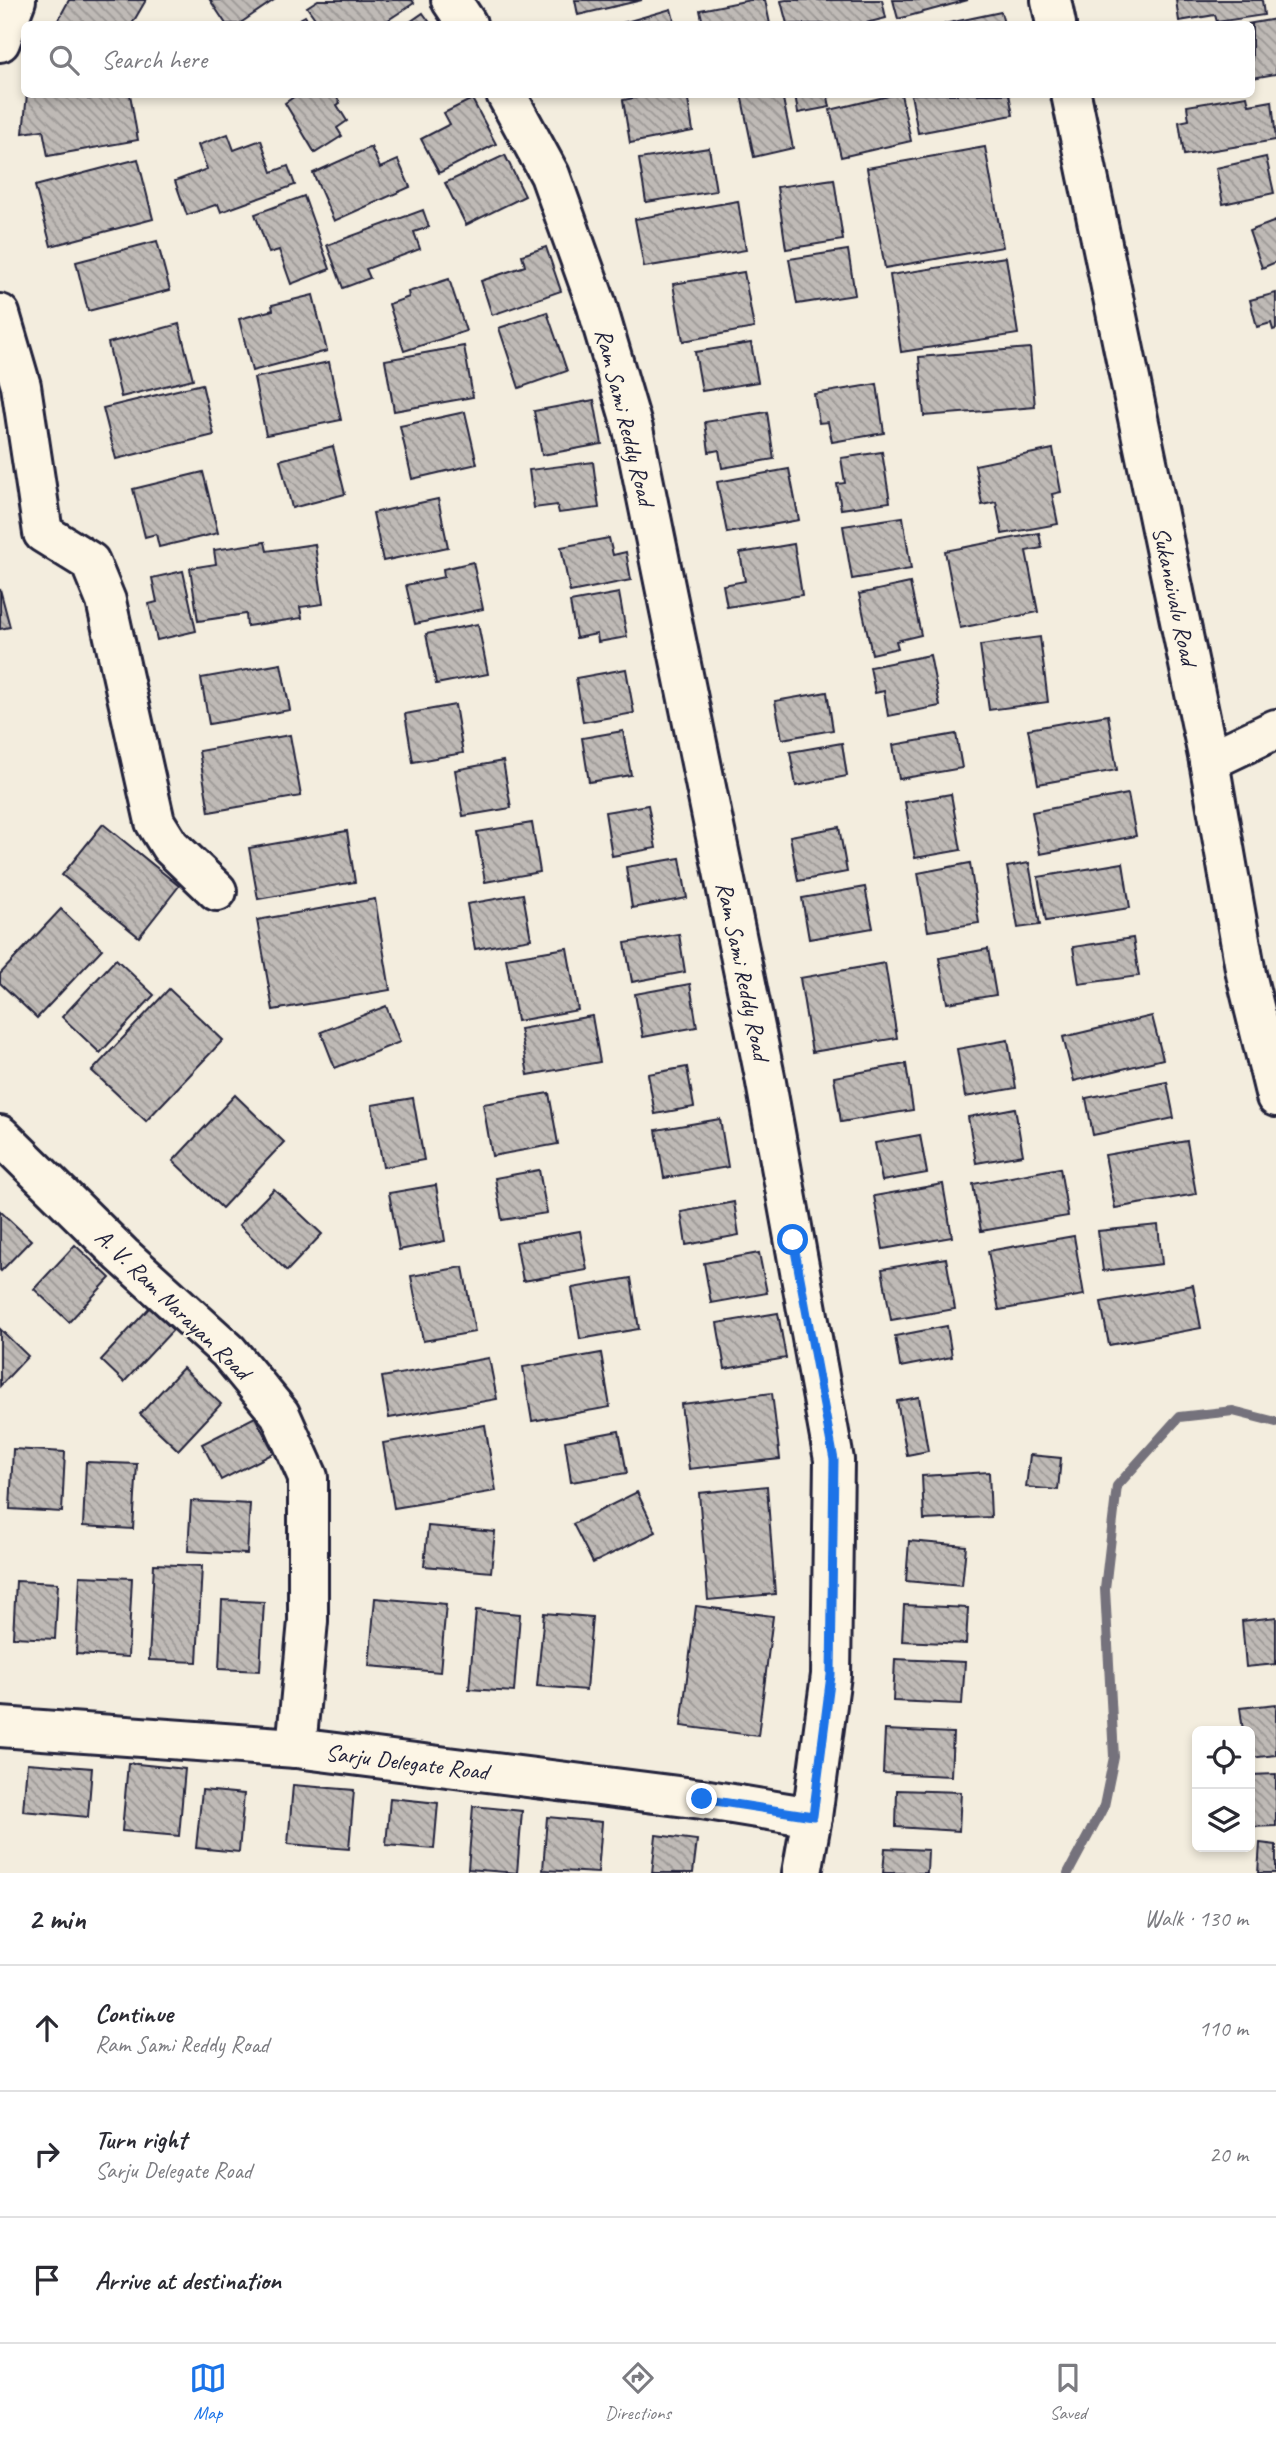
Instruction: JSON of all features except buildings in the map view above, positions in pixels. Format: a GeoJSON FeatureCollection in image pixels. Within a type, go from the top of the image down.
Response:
{"type":"FeatureCollection","features":[{"type":"Feature","properties":{"kind":"street"},"geometry":{"type":"LineString","coordinates":[[0,42],[16,0]]}},
{"type":"Feature","properties":{"kind":"street"},"geometry":{"type":"LineString","coordinates":[[452,0],[465,21]]}},
{"type":"Feature","properties":{"kind":"street"},"geometry":{"type":"LineString","coordinates":[[1051,0],[1055,21]]}},
{"type":"Feature","properties":{"kind":"street","name":"Ram Sami Reddy Road"},"geometry":{"type":"LineString","coordinates":[[508,98],[550,175],[596,303],[633,429],[762,1063],[834,1460],[831,1675],[813,1816],[802,1873]]}},
{"type":"Feature","properties":{"kind":"street","name":"Sukanaivalu Road"},"geometry":{"type":"LineString","coordinates":[[1072,98],[1209,761],[1246,974],[1276,1097]]}},
{"type":"Feature","properties":{"kind":"street"},"geometry":{"type":"LineString","coordinates":[[0,314],[21,386],[43,533],[90,562],[106,601],[155,822],[170,846],[217,891]]}},
{"type":"Feature","properties":{"kind":"street"},"geometry":{"type":"LineString","coordinates":[[1209,761],[1276,729]]}},
{"type":"Feature","properties":{"kind":"street","name":"A. V. Ram Narayan Road"},"geometry":{"type":"LineString","coordinates":[[0,1135],[122,1255],[228,1351],[281,1414],[308,1477],[308,1621],[296,1748]]}},
{"type":"Feature","properties":{"kind":"street","name":"Sarju Delegate Road"},"geometry":{"type":"LineString","coordinates":[[0,1727],[296,1748],[702,1799],[813,1816]]}},
{"type":"Feature","properties":{"kind":"waterway"},"geometry":{"type":"LineString","coordinates":[[1068,1873],[1104,1806],[1114,1757],[1105,1589],[1117,1486],[1179,1417],[1233,1411],[1276,1422]]}},
{"type":"Feature","properties":{"kind":"route"},"geometry":{"type":"LineString","coordinates":[[702,1799],[813,1816],[831,1675],[834,1460],[793,1240]]}}]}
